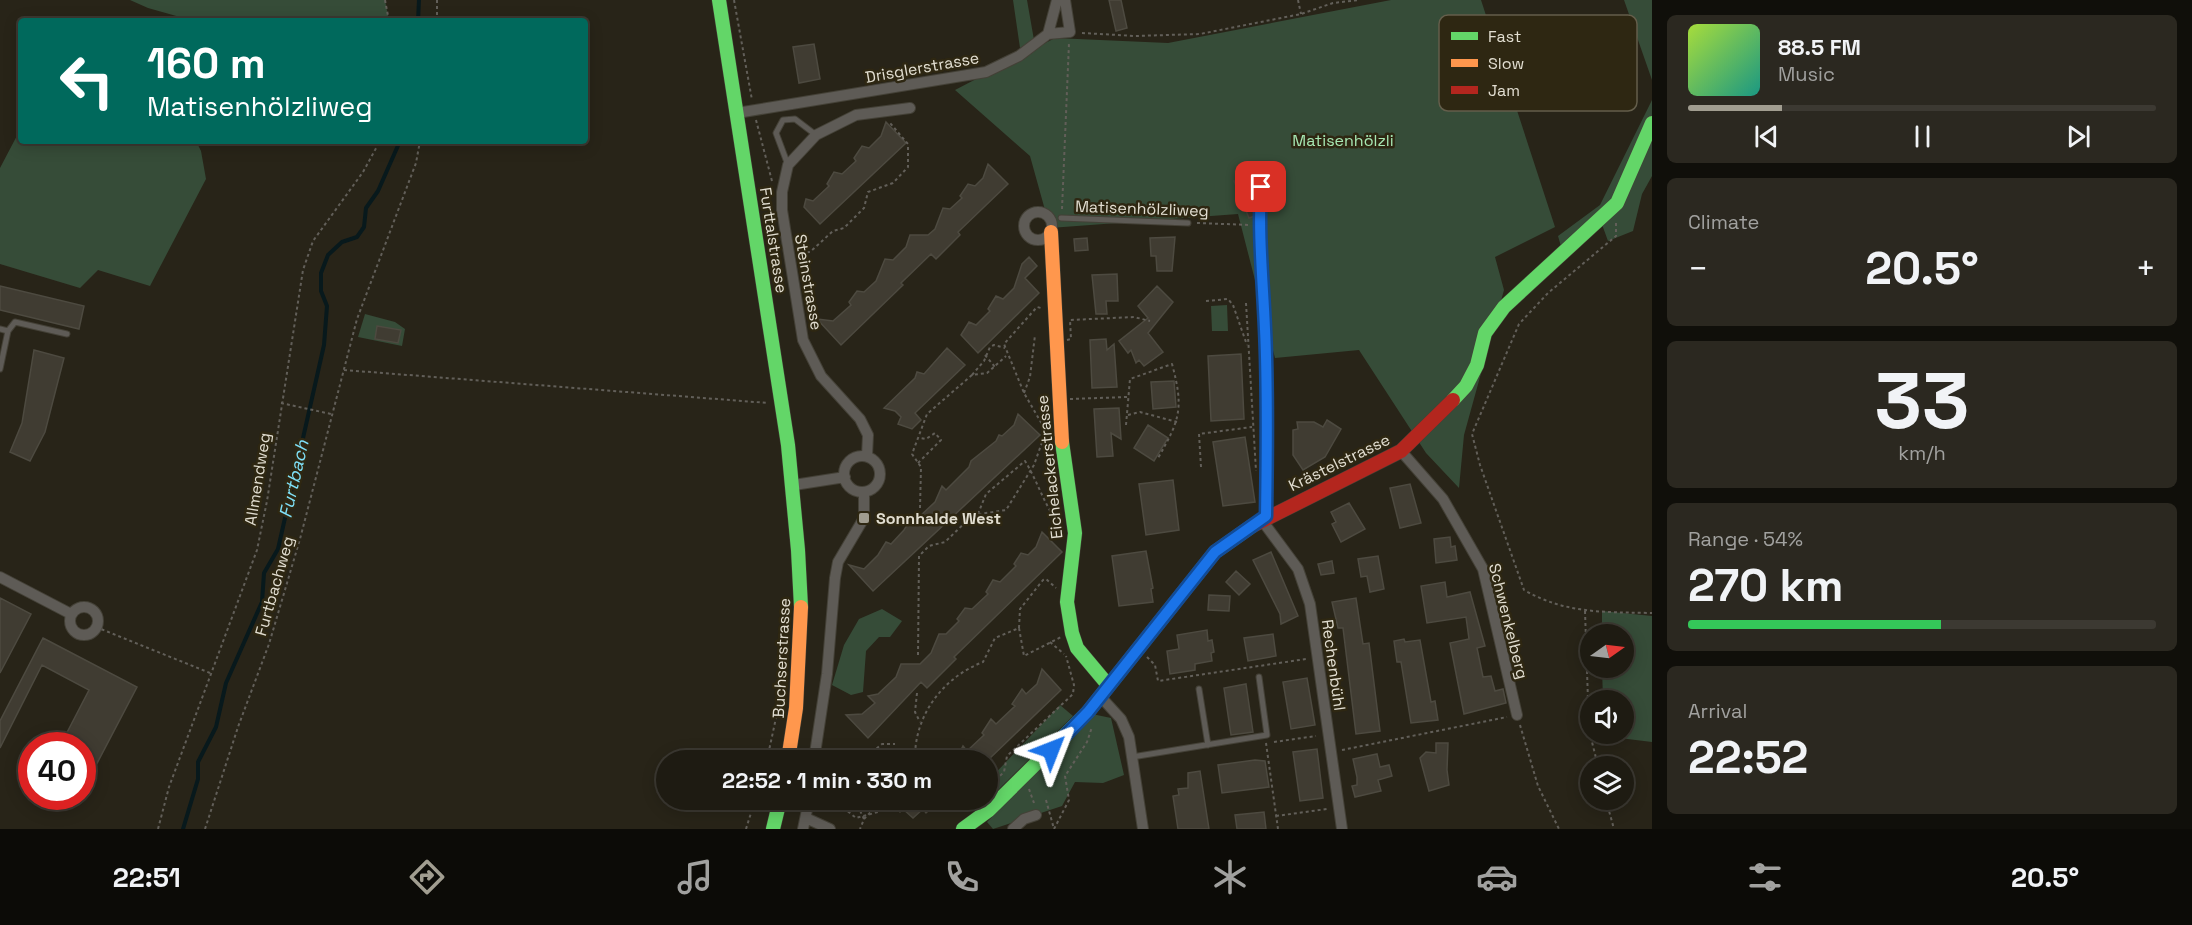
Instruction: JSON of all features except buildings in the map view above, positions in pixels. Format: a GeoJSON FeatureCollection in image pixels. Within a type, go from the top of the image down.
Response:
{"type":"FeatureCollection","features":[{"type":"Feature","properties":{"kind":"street","name":"Furttalstrasse"},"geometry":{"type":"LineString","coordinates":[[719,0],[794,485]]}},
{"type":"Feature","properties":{"kind":"street"},"geometry":{"type":"LineString","coordinates":[[1058,0],[1048,34],[1070,32],[1065,0]]}},
{"type":"Feature","properties":{"kind":"street","name":"Drisglerstrasse"},"geometry":{"type":"LineString","coordinates":[[737,113],[986,72],[1019,56],[1048,34]]}},
{"type":"Feature","properties":{"kind":"street"},"geometry":{"type":"LineString","coordinates":[[788,165],[816,135],[856,115],[910,108]]}},
{"type":"Feature","properties":{"kind":"street","name":"Krästelstrasse"},"geometry":{"type":"LineString","coordinates":[[963,829],[989,810],[1086,714],[1215,552],[1264,518],[1401,451],[1413,442],[1466,386],[1477,365],[1485,333],[1504,307],[1617,203],[1652,123]]}},
{"type":"Feature","properties":{"kind":"street","name":"Steinstrasse"},"geometry":{"type":"LineString","coordinates":[[788,165],[782,192],[782,210],[803,340],[822,376],[860,419],[868,435],[867,456],[877,464],[880,475],[875,486],[864,492],[864,518],[838,562],[827,674],[816,750]]}},
{"type":"Feature","properties":{"kind":"street","name":"Eichelackerstrasse"},"geometry":{"type":"LineString","coordinates":[[1051,232],[1058,400],[1074,540],[1067,593],[1071,633],[1077,648],[1104,691]]}},
{"type":"Feature","properties":{"kind":"street","name":"Schwenkelberg"},"geometry":{"type":"LineString","coordinates":[[1401,451],[1443,499],[1483,568],[1517,715]]}},
{"type":"Feature","properties":{"kind":"street"},"geometry":{"type":"LineString","coordinates":[[864,492],[852,488],[845,477],[846,466],[852,459],[867,456]]}},
{"type":"Feature","properties":{"kind":"street"},"geometry":{"type":"LineString","coordinates":[[794,485],[845,477]]}},
{"type":"Feature","properties":{"kind":"street","name":"Buchserstrasse"},"geometry":{"type":"LineString","coordinates":[[790,750],[795,724],[802,611],[794,485]]}},
{"type":"Feature","properties":{"kind":"street","name":"Rechenbühl"},"geometry":{"type":"LineString","coordinates":[[1264,518],[1298,569],[1310,604],[1342,829]]}},
{"type":"Feature","properties":{"kind":"street"},"geometry":{"type":"LineString","coordinates":[[0,577],[71,614]]}},
{"type":"Feature","properties":{"kind":"street"},"geometry":{"type":"LineString","coordinates":[[83,607],[92,610],[98,618],[96,627],[87,635],[78,634],[71,628],[71,614],[83,607]]}},
{"type":"Feature","properties":{"kind":"street"},"geometry":{"type":"LineString","coordinates":[[1104,691],[1129,737],[1143,829]]}},
{"type":"Feature","properties":{"kind":"street"},"geometry":{"type":"LineString","coordinates":[[773,829],[778,810]]}},
{"type":"Feature","properties":{"kind":"street"},"geometry":{"type":"LineString","coordinates":[[802,829],[807,810]]}},
{"type":"Feature","properties":{"kind":"street"},"geometry":{"type":"LineString","coordinates":[[1013,829],[1024,819],[1036,815]]}},
{"type":"Feature","properties":{"kind":"street"},"geometry":{"type":"LineString","coordinates":[[806,818],[830,829]]}},
{"type":"Feature","properties":{"kind":"lane"},"geometry":{"type":"LineString","coordinates":[[788,165],[776,133],[783,120],[795,119],[816,135]]}},
{"type":"Feature","properties":{"kind":"lane"},"geometry":{"type":"LineString","coordinates":[[1261,187],[1258,225],[1262,252],[1266,354],[1264,518]]}},
{"type":"Feature","properties":{"kind":"lane","name":"Matisenhölzliweg"},"geometry":{"type":"LineString","coordinates":[[1061,218],[1188,223]]}},
{"type":"Feature","properties":{"kind":"lane"},"geometry":{"type":"LineString","coordinates":[[0,369],[8,331],[15,322],[67,334]]}},
{"type":"Feature","properties":{"kind":"lane"},"geometry":{"type":"LineString","coordinates":[[0,329],[8,331]]}},
{"type":"Feature","properties":{"kind":"lane"},"geometry":{"type":"LineString","coordinates":[[1132,758],[1267,735],[1259,677]]}},
{"type":"Feature","properties":{"kind":"lane"},"geometry":{"type":"LineString","coordinates":[[1199,689],[1208,745]]}},
{"type":"Feature","properties":{"kind":"path"},"geometry":{"type":"LineString","coordinates":[[385,0],[388,18]]}},
{"type":"Feature","properties":{"kind":"path"},"geometry":{"type":"LineString","coordinates":[[437,0],[437,18]]}},
{"type":"Feature","properties":{"kind":"path"},"geometry":{"type":"LineString","coordinates":[[1298,0],[1301,14]]}},
{"type":"Feature","properties":{"kind":"path"},"geometry":{"type":"LineString","coordinates":[[1061,218],[1070,32],[1180,36],[1301,14],[1333,3],[1359,0]]}},
{"type":"Feature","properties":{"kind":"path"},"geometry":{"type":"LineString","coordinates":[[796,254],[810,252],[833,231],[844,228],[864,208],[868,192],[893,183],[908,167],[908,144],[880,112]]}},
{"type":"Feature","properties":{"kind":"path","name":"Allmendweg"},"geometry":{"type":"LineString","coordinates":[[158,829],[169,787],[256,550],[267,501],[303,270],[313,241],[363,172],[378,144]]}},
{"type":"Feature","properties":{"kind":"path","name":"Furtbachweg"},"geometry":{"type":"LineString","coordinates":[[205,829],[238,727],[269,644],[300,539],[357,319],[416,163],[419,144]]}},
{"type":"Feature","properties":{"kind":"path"},"geometry":{"type":"LineString","coordinates":[[1610,211],[1617,225],[1616,236],[1548,293],[1519,324],[1472,434],[1480,465],[1524,590],[1547,603],[1585,611],[1652,613]]}},
{"type":"Feature","properties":{"kind":"path","name":"Matisenhölzliweg"},"geometry":{"type":"LineString","coordinates":[[1188,223],[1258,225]]}},
{"type":"Feature","properties":{"kind":"path"},"geometry":{"type":"LineString","coordinates":[[1206,301],[1228,299],[1233,305],[1248,350]]}},
{"type":"Feature","properties":{"kind":"path"},"geometry":{"type":"LineString","coordinates":[[1246,303],[1256,472]]}},
{"type":"Feature","properties":{"kind":"path"},"geometry":{"type":"LineString","coordinates":[[918,655],[919,556],[929,546],[945,542],[973,515],[1005,510],[1031,470],[1046,431],[1024,393],[1004,344],[1037,308],[1053,309]]}},
{"type":"Feature","properties":{"kind":"path"},"geometry":{"type":"LineString","coordinates":[[1054,342],[1071,339],[1070,320],[1134,317],[1150,321]]}},
{"type":"Feature","properties":{"kind":"path"},"geometry":{"type":"LineString","coordinates":[[1024,393],[1029,377],[1035,335]]}},
{"type":"Feature","properties":{"kind":"path"},"geometry":{"type":"LineString","coordinates":[[920,508],[921,467],[912,454],[920,438],[927,414],[972,375],[994,345],[1005,348]]}},
{"type":"Feature","properties":{"kind":"path"},"geometry":{"type":"LineString","coordinates":[[985,355],[995,367]]}},
{"type":"Feature","properties":{"kind":"path"},"geometry":{"type":"LineString","coordinates":[[972,375],[987,373],[1007,356]]}},
{"type":"Feature","properties":{"kind":"path"},"geometry":{"type":"LineString","coordinates":[[1126,425],[1130,380],[1172,364],[1178,385],[1177,422],[1158,458]]}},
{"type":"Feature","properties":{"kind":"path"},"geometry":{"type":"LineString","coordinates":[[344,370],[764,403]]}},
{"type":"Feature","properties":{"kind":"path"},"geometry":{"type":"LineString","coordinates":[[1058,400],[1128,397]]}},
{"type":"Feature","properties":{"kind":"path"},"geometry":{"type":"LineString","coordinates":[[281,403],[331,414]]}},
{"type":"Feature","properties":{"kind":"path"},"geometry":{"type":"LineString","coordinates":[[1127,415],[1140,412],[1177,422]]}},
{"type":"Feature","properties":{"kind":"path"},"geometry":{"type":"LineString","coordinates":[[1201,467],[1199,434],[1253,427]]}},
{"type":"Feature","properties":{"kind":"path"},"geometry":{"type":"LineString","coordinates":[[918,463],[941,440],[935,433],[926,439],[920,438]]}},
{"type":"Feature","properties":{"kind":"path"},"geometry":{"type":"LineString","coordinates":[[978,514],[986,494],[1025,461],[1051,515],[1065,533],[1074,540]]}},
{"type":"Feature","properties":{"kind":"path"},"geometry":{"type":"LineString","coordinates":[[998,778],[1004,772],[1007,756],[1073,694],[1074,685],[1065,654],[1063,636],[1024,656],[1019,628],[1020,609],[1043,580],[1046,579],[1060,592],[1067,593]]}},
{"type":"Feature","properties":{"kind":"path"},"geometry":{"type":"LineString","coordinates":[[1585,611],[1589,730],[1596,756]]}},
{"type":"Feature","properties":{"kind":"path"},"geometry":{"type":"LineString","coordinates":[[96,627],[210,673]]}},
{"type":"Feature","properties":{"kind":"path"},"geometry":{"type":"LineString","coordinates":[[916,750],[920,722],[931,700],[966,668],[983,662],[995,638],[1019,628]]}},
{"type":"Feature","properties":{"kind":"path"},"geometry":{"type":"LineString","coordinates":[[769,750],[780,699],[784,633]]}},
{"type":"Feature","properties":{"kind":"path"},"geometry":{"type":"LineString","coordinates":[[1050,642],[1065,654]]}},
{"type":"Feature","properties":{"kind":"path"},"geometry":{"type":"LineString","coordinates":[[1138,649],[1155,665],[1158,681],[1318,657]]}},
{"type":"Feature","properties":{"kind":"path"},"geometry":{"type":"LineString","coordinates":[[916,693],[915,712],[920,722]]}},
{"type":"Feature","properties":{"kind":"path"},"geometry":{"type":"LineString","coordinates":[[1054,829],[1069,800],[1065,776],[1092,732],[1093,727],[1086,714]]}},
{"type":"Feature","properties":{"kind":"path"},"geometry":{"type":"LineString","coordinates":[[1330,752],[1390,742],[1517,715],[1538,786],[1559,829]]}},
{"type":"Feature","properties":{"kind":"path"},"geometry":{"type":"LineString","coordinates":[[1266,743],[1278,829]]}},
{"type":"Feature","properties":{"kind":"path"},"geometry":{"type":"LineString","coordinates":[[875,750],[882,744],[895,744]]}},
{"type":"Feature","properties":{"kind":"path"},"geometry":{"type":"LineString","coordinates":[[1021,779],[1032,794],[1036,815]]}},
{"type":"Feature","properties":{"kind":"path"},"geometry":{"type":"LineString","coordinates":[[1046,800],[1054,829]]}},
{"type":"Feature","properties":{"kind":"path"},"geometry":{"type":"LineString","coordinates":[[1276,816],[1339,808]]}},
{"type":"Feature","properties":{"kind":"path"},"geometry":{"type":"LineString","coordinates":[[746,829],[752,810]]}},
{"type":"Feature","properties":{"kind":"path"},"geometry":{"type":"LineString","coordinates":[[846,810],[855,818],[879,810]]}},
{"type":"Feature","properties":{"kind":"path"},"geometry":{"type":"LineString","coordinates":[[860,810],[864,819]]}},
{"type":"Feature","properties":{"kind":"path"},"geometry":{"type":"LineString","coordinates":[[860,829],[864,819],[873,810]]}},
{"type":"Feature","properties":{"kind":"path"},"geometry":{"type":"LineString","coordinates":[[1609,810],[1614,829]]}},
{"type":"Feature","properties":{"kind":"green space"},"geometry":{"type":"Polygon","coordinates":[[[130,0],[385,0],[388,18],[183,18],[148,8],[130,0]]]}},
{"type":"Feature","properties":{"kind":"green space"},"geometry":{"type":"Polygon","coordinates":[[[1013,0],[1027,0],[1034,40],[1020,48],[1013,0]]]}},
{"type":"Feature","properties":{"kind":"green space","name":"Matisenhölzli"},"geometry":{"type":"Polygon","coordinates":[[[1391,0],[1481,0],[1486,15],[1439,15],[1439,111],[1517,111],[1555,227],[1495,257],[1504,290],[1464,435],[1459,488],[1426,453],[1359,350],[1275,358],[1238,214],[1050,228],[1030,156],[955,90],[1055,38],[1168,43],[1391,0]]]}},
{"type":"Feature","properties":{"kind":"green space"},"geometry":{"type":"Polygon","coordinates":[[[1624,0],[1652,0],[1652,80],[1637,37],[1637,15],[1629,15],[1624,0]]]}},
{"type":"Feature","properties":{"kind":"green space"},"geometry":{"type":"Polygon","coordinates":[[[1652,100],[1652,176],[1642,194],[1633,231],[1608,241],[1600,219],[1562,250],[1558,236],[1600,205],[1652,100]]]}},
{"type":"Feature","properties":{"kind":"green space"},"geometry":{"type":"Polygon","coordinates":[[[18,134],[18,144],[198,144],[206,179],[150,286],[98,270],[80,288],[0,264],[0,168],[18,134]]]}},
{"type":"Feature","properties":{"kind":"green space"},"geometry":{"type":"Polygon","coordinates":[[[1227,305],[1228,331],[1212,331],[1211,306],[1227,305]]]}},
{"type":"Feature","properties":{"kind":"green space"},"geometry":{"type":"Polygon","coordinates":[[[365,314],[395,322],[405,329],[402,346],[358,337],[365,314]]]}},
{"type":"Feature","properties":{"kind":"green space"},"geometry":{"type":"Polygon","coordinates":[[[882,609],[902,621],[890,637],[879,637],[866,651],[863,692],[851,695],[832,685],[844,645],[859,619],[882,609]]]}},
{"type":"Feature","properties":{"kind":"green space"},"geometry":{"type":"Polygon","coordinates":[[[1602,611],[1652,616],[1652,742],[1634,740],[1634,690],[1603,690],[1602,678],[1634,678],[1634,624],[1602,624],[1602,611]]]}},
{"type":"Feature","properties":{"kind":"green space"},"geometry":{"type":"Polygon","coordinates":[[[1060,705],[1073,716],[998,790],[998,770],[1060,705]]]}},
{"type":"Feature","properties":{"kind":"green space"},"geometry":{"type":"Polygon","coordinates":[[[1092,714],[1111,718],[1124,775],[1103,783],[1075,782],[1062,806],[993,829],[987,822],[1092,714]]]}},
{"type":"Feature","properties":{"kind":"waterway","name":"Furtbach"},"geometry":{"type":"LineString","coordinates":[[418,18],[419,0]]}},
{"type":"Feature","properties":{"kind":"waterway","name":"Furtbach"},"geometry":{"type":"LineString","coordinates":[[183,829],[198,779],[198,762],[216,727],[226,683],[262,602],[264,573],[278,549],[324,345],[327,306],[321,291],[321,273],[328,255],[342,242],[357,237],[364,227],[366,208],[378,191],[399,144]]}},
{"type":"Feature","properties":{"kind":"traffic: fast"},"geometry":{"type":"LineString","coordinates":[[719,0],[788,445],[801,607]]}},
{"type":"Feature","properties":{"kind":"traffic: fast"},"geometry":{"type":"LineString","coordinates":[[1453,400],[1466,386],[1477,365],[1485,333],[1504,307],[1617,203],[1652,123]]}},
{"type":"Feature","properties":{"kind":"traffic: fast"},"geometry":{"type":"LineString","coordinates":[[1062,442],[1075,533],[1067,602],[1072,633],[1077,648],[1108,685]]}},
{"type":"Feature","properties":{"kind":"traffic: fast"},"geometry":{"type":"LineString","coordinates":[[963,829],[989,810],[1088,712],[1215,552],[1252,526]]}},
{"type":"Feature","properties":{"kind":"traffic: fast"},"geometry":{"type":"LineString","coordinates":[[773,829],[778,810]]}},
{"type":"Feature","properties":{"kind":"traffic: slow"},"geometry":{"type":"LineString","coordinates":[[1051,232],[1062,442]]}},
{"type":"Feature","properties":{"kind":"traffic: slow"},"geometry":{"type":"LineString","coordinates":[[790,750],[796,708],[801,607]]}},
{"type":"Feature","properties":{"kind":"traffic: jam"},"geometry":{"type":"LineString","coordinates":[[1252,526],[1401,451],[1453,400]]}},
{"type":"Feature","properties":{"kind":"place","name":"Sonnhalde West"},"geometry":{"type":"Point","coordinates":[864,518]}},
{"type":"Feature","properties":{"kind":"route"},"geometry":{"type":"LineString","coordinates":[[1051,750],[1088,712],[1215,552],[1266,516],[1266,354],[1262,252],[1258,225],[1261,187]]}}]}
